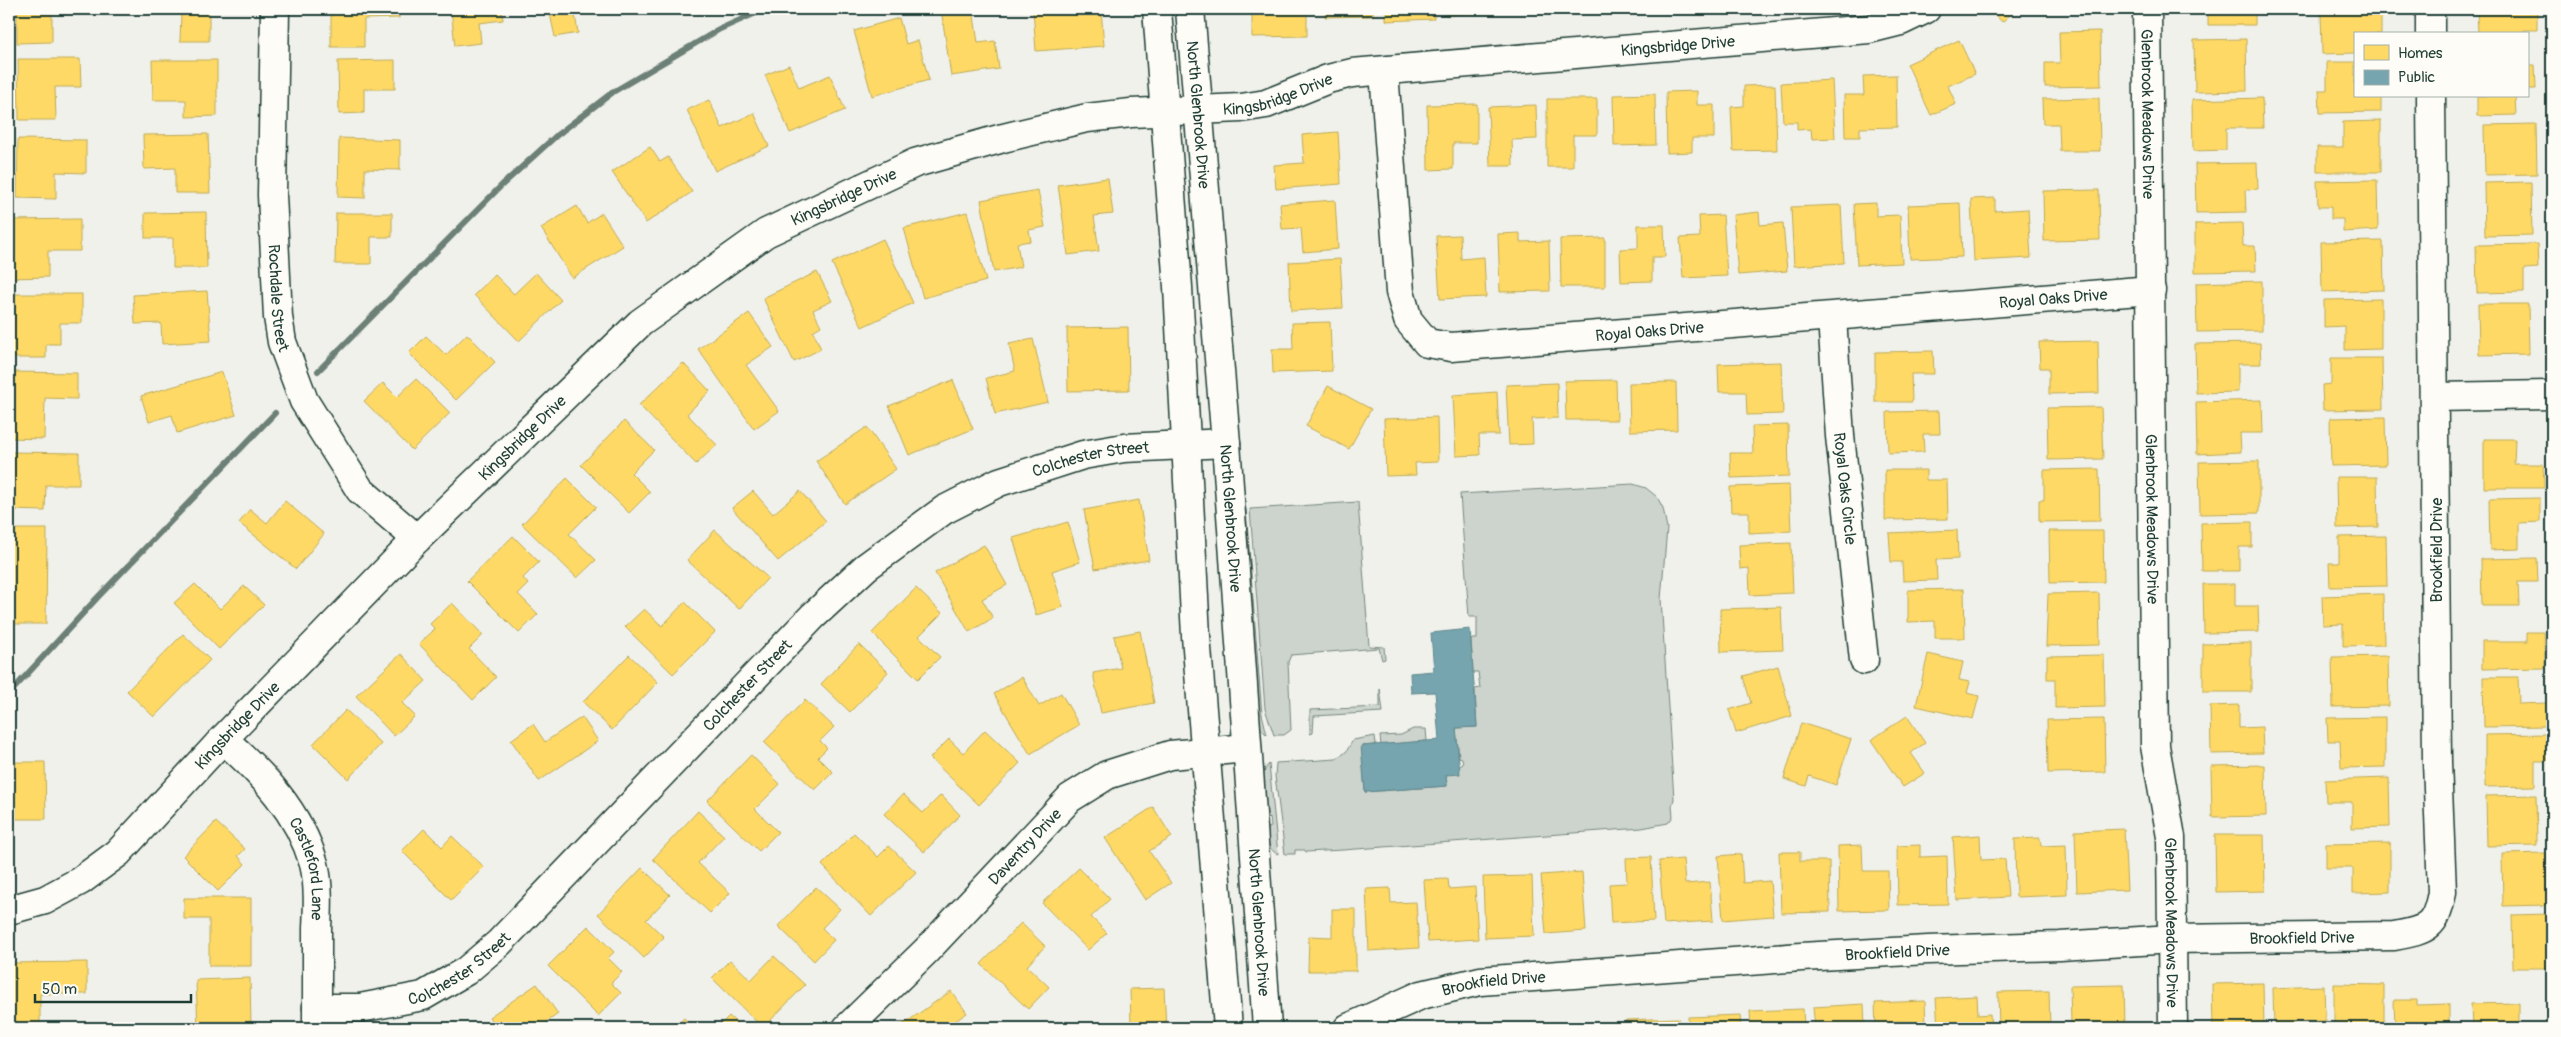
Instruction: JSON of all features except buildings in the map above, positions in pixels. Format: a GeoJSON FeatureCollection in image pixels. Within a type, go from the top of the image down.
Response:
{"type":"FeatureCollection","features":[{"type":"Feature","properties":{"kind":"street","name":"Rochdale Street"},"geometry":{"type":"LineString","coordinates":[[275,9],[272,195],[278,317],[282,342],[304,401],[360,490],[416,540]]}},
{"type":"Feature","properties":{"kind":"street","name":"North Glenbrook Drive"},"geometry":{"type":"LineString","coordinates":[[1156,9],[1178,287],[1188,445],[1193,599],[1228,1028]]}},
{"type":"Feature","properties":{"kind":"street","name":"North Glenbrook Drive"},"geometry":{"type":"LineString","coordinates":[[1190,9],[1226,443],[1267,1028]]}},
{"type":"Feature","properties":{"kind":"street","name":"Kingsbridge Drive"},"geometry":{"type":"LineString","coordinates":[[9,910],[45,900],[80,881],[118,853],[223,739],[416,540],[640,323],[766,233],[915,162],[1086,118],[1241,108],[1266,104],[1328,78],[1352,73],[1869,30],[1901,21],[1926,9]]}},
{"type":"Feature","properties":{"kind":"street","name":"Glenbrook Meadows Drive"},"geometry":{"type":"LineString","coordinates":[[2147,9],[2154,746],[2171,837],[2173,1028]]}},
{"type":"Feature","properties":{"kind":"street"},"geometry":{"type":"LineString","coordinates":[[2430,9],[2430,32]]}},
{"type":"Feature","properties":{"kind":"street","name":"Royal Oaks Drive"},"geometry":{"type":"LineString","coordinates":[[1384,71],[1400,292],[1408,320],[1426,343],[1452,347],[1832,318],[2151,290]]}},
{"type":"Feature","properties":{"kind":"street","name":"Brookfield Drive"},"geometry":{"type":"LineString","coordinates":[[1348,1028],[1421,996],[1480,981],[1801,956],[2060,946],[2172,939],[2394,936],[2417,932],[2430,926],[2439,911],[2442,892],[2442,852],[2437,762],[2431,98]]}},
{"type":"Feature","properties":{"kind":"street","name":"Royal Oaks Circle"},"geometry":{"type":"LineString","coordinates":[[1832,318],[1840,436],[1864,660]]}},
{"type":"Feature","properties":{"kind":"street"},"geometry":{"type":"LineString","coordinates":[[2435,397],[2552,395]]}},
{"type":"Feature","properties":{"kind":"street","name":"Colchester Street"},"geometry":{"type":"LineString","coordinates":[[317,1018],[423,996],[466,971],[499,943],[813,616],[866,567],[944,510],[999,482],[1083,455],[1124,448],[1226,443]]}},
{"type":"Feature","properties":{"kind":"street","name":"Castleford Lane"},"geometry":{"type":"LineString","coordinates":[[223,739],[253,766],[282,798],[305,840],[314,864],[318,914],[317,1018]]}},
{"type":"Feature","properties":{"kind":"street","name":"Daventry Drive"},"geometry":{"type":"LineString","coordinates":[[847,1028],[926,951],[1070,798],[1107,775],[1170,755],[1247,748]]}},
{"type":"Feature","properties":{"kind":"shaded area"},"geometry":{"type":"Polygon","coordinates":[[[1633,484],[1646,488],[1657,497],[1663,508],[1667,528],[1661,599],[1674,799],[1672,806],[1673,817],[1668,823],[1642,828],[1343,850],[1306,852],[1305,850],[1295,850],[1295,854],[1285,854],[1275,776],[1276,763],[1336,759],[1346,752],[1353,740],[1375,736],[1376,745],[1362,746],[1365,792],[1447,786],[1446,775],[1463,764],[1462,758],[1459,757],[1456,728],[1477,727],[1475,689],[1480,688],[1478,672],[1473,672],[1471,639],[1477,639],[1477,617],[1469,617],[1460,494],[1633,484]]]}},
{"type":"Feature","properties":{"kind":"shaded area"},"geometry":{"type":"Polygon","coordinates":[[[1358,502],[1369,646],[1384,647],[1385,659],[1382,660],[1379,648],[1291,655],[1288,662],[1291,730],[1284,735],[1274,735],[1265,709],[1250,509],[1358,502]]]}},
{"type":"Feature","properties":{"kind":"shaded area"},"geometry":{"type":"Polygon","coordinates":[[[1242,509],[1246,509],[1262,714],[1267,735],[1260,728],[1242,509]]]}},
{"type":"Feature","properties":{"kind":"shaded area"},"geometry":{"type":"Polygon","coordinates":[[[1380,689],[1383,712],[1314,716],[1313,733],[1310,734],[1310,710],[1380,707],[1380,689]]]}},
{"type":"Feature","properties":{"kind":"shaded area"},"geometry":{"type":"Polygon","coordinates":[[[1413,729],[1426,729],[1427,741],[1381,745],[1380,736],[1401,735],[1413,729]]]}},
{"type":"Feature","properties":{"kind":"shaded area"},"geometry":{"type":"Polygon","coordinates":[[[1269,764],[1278,854],[1271,849],[1268,843],[1268,828],[1271,827],[1270,817],[1267,817],[1262,783],[1265,770],[1269,764]]]}},
{"type":"Feature","properties":{"kind":"waterway"},"geometry":{"type":"LineString","coordinates":[[318,371],[502,185],[557,135],[613,92],[720,29],[765,9]]}},
{"type":"Feature","properties":{"kind":"waterway"},"geometry":{"type":"LineString","coordinates":[[9,694],[97,598],[275,413]]}}]}
